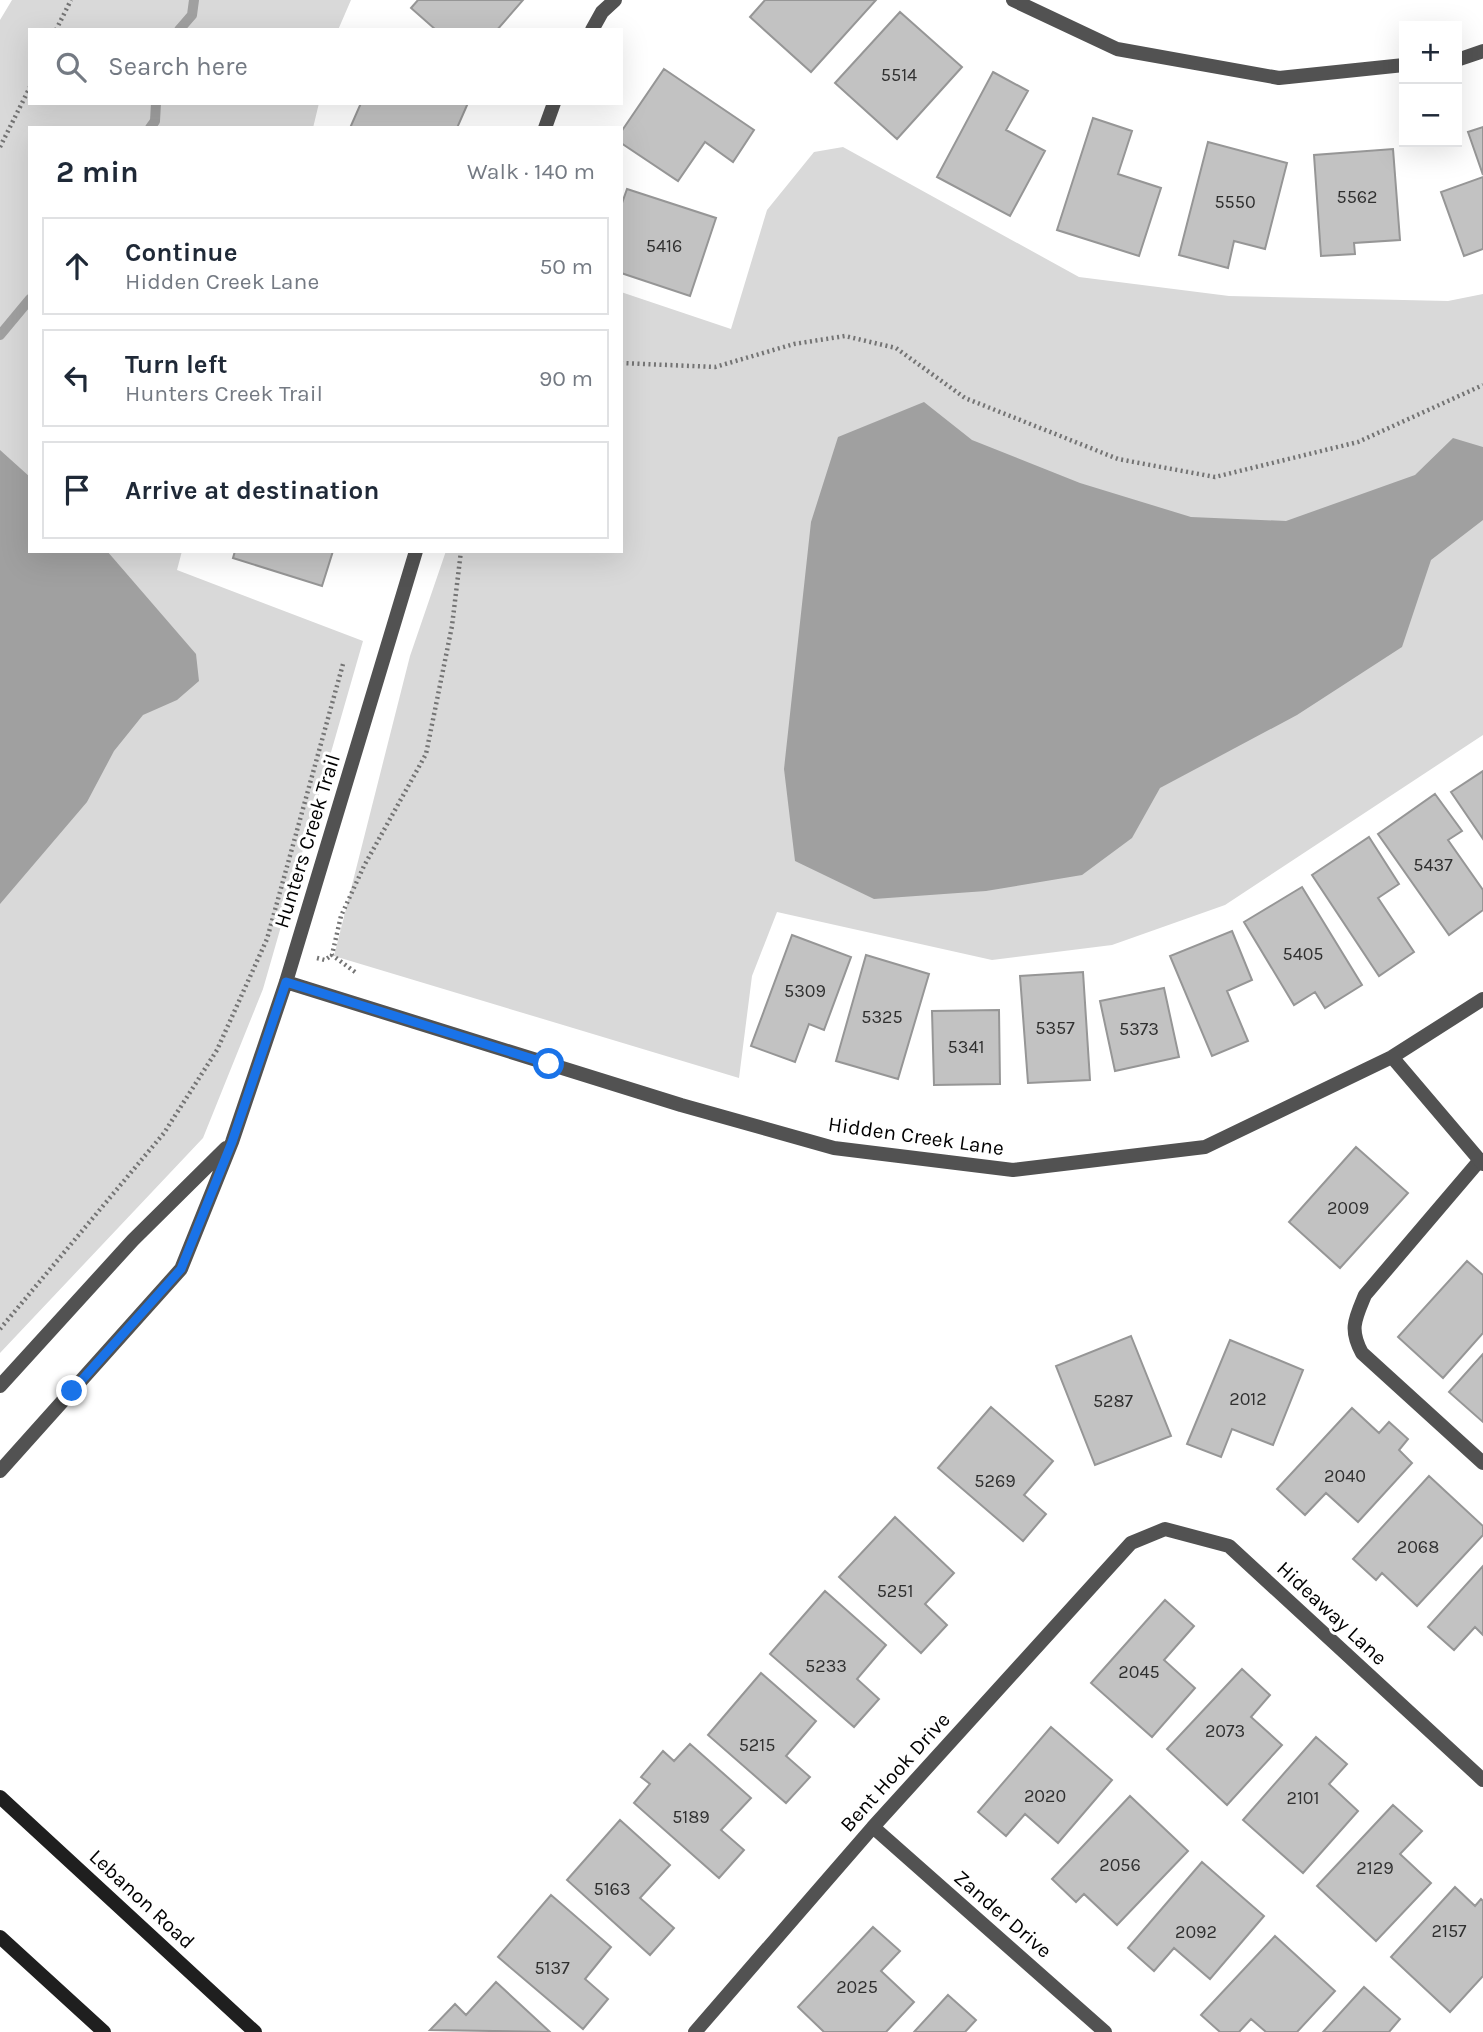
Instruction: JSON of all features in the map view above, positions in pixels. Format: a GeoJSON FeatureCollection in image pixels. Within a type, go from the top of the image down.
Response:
{"type":"FeatureCollection","features":[{"type":"Feature","properties":{"kind":"main road","name":"Lebanon Road"},"geometry":{"type":"LineString","coordinates":[[0,1797],[255,2032]]}},
{"type":"Feature","properties":{"kind":"main road"},"geometry":{"type":"LineString","coordinates":[[0,1937],[104,2032]]}},
{"type":"Feature","properties":{"kind":"street"},"geometry":{"type":"LineString","coordinates":[[593,28],[603,12],[615,0]]}},
{"type":"Feature","properties":{"kind":"street"},"geometry":{"type":"LineString","coordinates":[[1013,0],[1117,49],[1279,78],[1399,66]]}},
{"type":"Feature","properties":{"kind":"street"},"geometry":{"type":"LineString","coordinates":[[1462,58],[1483,51]]}},
{"type":"Feature","properties":{"kind":"street"},"geometry":{"type":"LineString","coordinates":[[546,126],[553,105]]}},
{"type":"Feature","properties":{"kind":"street","name":"Hunters Creek Trail"},"geometry":{"type":"LineString","coordinates":[[0,1471],[181,1269],[232,1142],[286,982],[415,553]]}},
{"type":"Feature","properties":{"kind":"street","name":"Hidden Creek Lane"},"geometry":{"type":"LineString","coordinates":[[286,982],[681,1105],[834,1149],[1013,1170],[1205,1147],[1392,1057],[1483,999]]}},
{"type":"Feature","properties":{"kind":"street"},"geometry":{"type":"LineString","coordinates":[[1392,1057],[1481,1162],[1365,1295],[1356,1316],[1353,1336],[1362,1353],[1483,1463]]}},
{"type":"Feature","properties":{"kind":"street","name":"Hunters Creek Trail"},"geometry":{"type":"LineString","coordinates":[[0,1386],[133,1240],[232,1142]]}},
{"type":"Feature","properties":{"kind":"street","name":"Hideaway Lane"},"geometry":{"type":"LineString","coordinates":[[1131,1543],[1164,1528],[1229,1546],[1483,1780]]}},
{"type":"Feature","properties":{"kind":"street","name":"Bent Hook Drive"},"geometry":{"type":"LineString","coordinates":[[695,2032],[873,1828],[1131,1543]]}},
{"type":"Feature","properties":{"kind":"street","name":"Zander Drive"},"geometry":{"type":"LineString","coordinates":[[873,1828],[1105,2032]]}},
{"type":"Feature","properties":{"kind":"path"},"geometry":{"type":"LineString","coordinates":[[57,28],[71,0]]}},
{"type":"Feature","properties":{"kind":"path"},"geometry":{"type":"LineString","coordinates":[[0,147],[28,91]]}},
{"type":"Feature","properties":{"kind":"path"},"geometry":{"type":"LineString","coordinates":[[623,363],[715,367],[794,344],[845,336],[896,348],[965,398],[1118,459],[1215,477],[1358,442],[1483,385]]}},
{"type":"Feature","properties":{"kind":"path"},"geometry":{"type":"LineString","coordinates":[[355,972],[332,955],[341,916],[364,866],[426,754],[452,626],[461,553]]}},
{"type":"Feature","properties":{"kind":"path"},"geometry":{"type":"LineString","coordinates":[[0,1329],[164,1133],[217,1050],[267,939],[343,664]]}},
{"type":"Feature","properties":{"kind":"shaded area"},"geometry":{"type":"Polygon","coordinates":[[[12,0],[351,0],[339,28],[28,28],[28,105],[319,105],[313,126],[28,126],[28,553],[181,553],[177,570],[363,641],[263,989],[203,1138],[0,1353],[0,20],[12,0]]]}},
{"type":"Feature","properties":{"kind":"shaded area"},"geometry":{"type":"Polygon","coordinates":[[[843,147],[1079,277],[1229,296],[1448,301],[1483,294],[1483,735],[1225,905],[1112,945],[992,960],[777,912],[752,976],[739,1078],[334,956],[410,656],[445,553],[623,553],[623,293],[731,329],[767,210],[814,152],[843,147]]]}},
{"type":"Feature","properties":{"kind":"shaded area"},"geometry":{"type":"Polygon","coordinates":[[[924,402],[972,440],[1080,483],[1191,517],[1286,521],[1415,475],[1453,438],[1483,447],[1483,520],[1431,560],[1402,647],[1297,715],[1160,788],[1132,838],[1082,875],[986,891],[874,899],[795,861],[784,769],[811,522],[838,437],[924,402]]]}},
{"type":"Feature","properties":{"kind":"shaded area"},"geometry":{"type":"Polygon","coordinates":[[[0,450],[28,475],[28,553],[109,553],[196,654],[199,681],[177,700],[143,715],[114,751],[87,802],[0,904],[0,450]]]}},
{"type":"Feature","properties":{"kind":"building"},"geometry":{"type":"Polygon","coordinates":[[[418,0],[523,0],[499,28],[434,28],[411,8],[418,0]]]}},
{"type":"Feature","properties":{"kind":"building"},"geometry":{"type":"Polygon","coordinates":[[[765,0],[876,0],[811,72],[750,17],[765,0]]]}},
{"type":"Feature","properties":{"kind":"building"},"geometry":{"type":"Polygon","coordinates":[[[900,12],[962,67],[897,139],[835,83],[900,12]]]}},
{"type":"Feature","properties":{"kind":"building"},"geometry":{"type":"Polygon","coordinates":[[[664,69],[754,130],[733,162],[705,142],[678,181],[623,144],[623,129],[664,69]]]}},
{"type":"Feature","properties":{"kind":"building"},"geometry":{"type":"Polygon","coordinates":[[[993,72],[1028,91],[1006,130],[1045,151],[1010,216],[937,177],[993,72]]]}},
{"type":"Feature","properties":{"kind":"building"},"geometry":{"type":"Polygon","coordinates":[[[360,105],[467,105],[458,126],[351,126],[360,105]]]}},
{"type":"Feature","properties":{"kind":"building"},"geometry":{"type":"Polygon","coordinates":[[[1093,118],[1132,131],[1118,174],[1161,188],[1139,256],[1057,230],[1093,118]]]}},
{"type":"Feature","properties":{"kind":"building"},"geometry":{"type":"Polygon","coordinates":[[[1483,127],[1483,175],[1468,132],[1483,127]]]}},
{"type":"Feature","properties":{"kind":"building"},"geometry":{"type":"Polygon","coordinates":[[[1208,142],[1287,163],[1265,249],[1234,241],[1228,268],[1179,255],[1208,142]]]}},
{"type":"Feature","properties":{"kind":"building"},"geometry":{"type":"Polygon","coordinates":[[[1393,149],[1400,240],[1354,243],[1355,254],[1321,256],[1314,155],[1393,149]]]}},
{"type":"Feature","properties":{"kind":"building"},"geometry":{"type":"Polygon","coordinates":[[[1483,177],[1483,249],[1464,256],[1441,192],[1483,177]]]}},
{"type":"Feature","properties":{"kind":"building"},"geometry":{"type":"Polygon","coordinates":[[[627,189],[716,218],[690,296],[623,274],[623,200],[627,189]]]}},
{"type":"Feature","properties":{"kind":"building"},"geometry":{"type":"Polygon","coordinates":[[[234,553],[332,553],[322,586],[233,558],[234,553]]]}},
{"type":"Feature","properties":{"kind":"building"},"geometry":{"type":"Polygon","coordinates":[[[1483,771],[1483,839],[1451,792],[1483,771]]]}},
{"type":"Feature","properties":{"kind":"building"},"geometry":{"type":"Polygon","coordinates":[[[1435,794],[1462,831],[1448,840],[1483,890],[1483,910],[1449,935],[1378,834],[1435,794]]]}},
{"type":"Feature","properties":{"kind":"building"},"geometry":{"type":"Polygon","coordinates":[[[1369,837],[1399,884],[1378,898],[1414,952],[1379,976],[1312,875],[1369,837]]]}},
{"type":"Feature","properties":{"kind":"building"},"geometry":{"type":"Polygon","coordinates":[[[1302,887],[1362,985],[1325,1008],[1315,992],[1294,1005],[1244,922],[1302,887]]]}},
{"type":"Feature","properties":{"kind":"building"},"geometry":{"type":"Polygon","coordinates":[[[1232,931],[1252,980],[1227,991],[1248,1041],[1212,1056],[1170,956],[1232,931]]]}},
{"type":"Feature","properties":{"kind":"building"},"geometry":{"type":"Polygon","coordinates":[[[792,935],[851,957],[824,1030],[809,1024],[795,1062],[751,1046],[792,935]]]}},
{"type":"Feature","properties":{"kind":"building"},"geometry":{"type":"Polygon","coordinates":[[[866,955],[929,974],[898,1079],[836,1061],[866,955]]]}},
{"type":"Feature","properties":{"kind":"building"},"geometry":{"type":"Polygon","coordinates":[[[1083,972],[1090,1080],[1028,1083],[1020,976],[1083,972]]]}},
{"type":"Feature","properties":{"kind":"building"},"geometry":{"type":"Polygon","coordinates":[[[1164,988],[1179,1057],[1115,1071],[1100,1001],[1164,988]]]}},
{"type":"Feature","properties":{"kind":"building"},"geometry":{"type":"Polygon","coordinates":[[[999,1010],[1000,1084],[934,1085],[932,1011],[999,1010]]]}},
{"type":"Feature","properties":{"kind":"building"},"geometry":{"type":"Polygon","coordinates":[[[1356,1147],[1408,1193],[1340,1268],[1289,1222],[1356,1147]]]}},
{"type":"Feature","properties":{"kind":"building"},"geometry":{"type":"Polygon","coordinates":[[[1467,1261],[1483,1275],[1483,1333],[1443,1378],[1398,1337],[1467,1261]]]}},
{"type":"Feature","properties":{"kind":"building"},"geometry":{"type":"Polygon","coordinates":[[[1131,1336],[1171,1436],[1095,1465],[1056,1366],[1131,1336]]]}},
{"type":"Feature","properties":{"kind":"building"},"geometry":{"type":"Polygon","coordinates":[[[1230,1340],[1303,1370],[1273,1445],[1232,1429],[1221,1457],[1187,1444],[1230,1340]]]}},
{"type":"Feature","properties":{"kind":"building"},"geometry":{"type":"Polygon","coordinates":[[[1483,1354],[1483,1422],[1449,1392],[1483,1354]]]}},
{"type":"Feature","properties":{"kind":"building"},"geometry":{"type":"Polygon","coordinates":[[[991,1407],[1053,1461],[1024,1495],[1046,1514],[1023,1541],[938,1468],[991,1407]]]}},
{"type":"Feature","properties":{"kind":"building"},"geometry":{"type":"Polygon","coordinates":[[[1352,1408],[1379,1433],[1389,1422],[1408,1439],[1399,1450],[1412,1463],[1358,1522],[1326,1493],[1305,1515],[1277,1489],[1352,1408]]]}},
{"type":"Feature","properties":{"kind":"building"},"geometry":{"type":"Polygon","coordinates":[[[1429,1476],[1483,1526],[1483,1535],[1417,1606],[1382,1573],[1376,1580],[1353,1559],[1429,1476]]]}},
{"type":"Feature","properties":{"kind":"building"},"geometry":{"type":"Polygon","coordinates":[[[895,1517],[954,1573],[925,1604],[947,1625],[921,1653],[839,1577],[895,1517]]]}},
{"type":"Feature","properties":{"kind":"building"},"geometry":{"type":"Polygon","coordinates":[[[1483,1566],[1483,1635],[1475,1627],[1454,1650],[1428,1627],[1483,1566]]]}},
{"type":"Feature","properties":{"kind":"building"},"geometry":{"type":"Polygon","coordinates":[[[825,1591],[886,1645],[857,1679],[879,1699],[854,1727],[770,1654],[825,1591]]]}},
{"type":"Feature","properties":{"kind":"building"},"geometry":{"type":"Polygon","coordinates":[[[1165,1600],[1194,1626],[1164,1660],[1195,1688],[1152,1737],[1091,1683],[1165,1600]]]}},
{"type":"Feature","properties":{"kind":"building"},"geometry":{"type":"Polygon","coordinates":[[[1242,1669],[1270,1695],[1251,1717],[1282,1745],[1227,1805],[1167,1749],[1242,1669]]]}},
{"type":"Feature","properties":{"kind":"building"},"geometry":{"type":"Polygon","coordinates":[[[761,1673],[816,1721],[786,1756],[810,1777],[786,1803],[708,1735],[761,1673]]]}},
{"type":"Feature","properties":{"kind":"building"},"geometry":{"type":"Polygon","coordinates":[[[1051,1727],[1112,1780],[1058,1843],[1025,1814],[1006,1836],[978,1812],[1051,1727]]]}},
{"type":"Feature","properties":{"kind":"building"},"geometry":{"type":"Polygon","coordinates":[[[1316,1737],[1347,1764],[1329,1784],[1358,1811],[1303,1873],[1243,1820],[1316,1737]]]}},
{"type":"Feature","properties":{"kind":"building"},"geometry":{"type":"Polygon","coordinates":[[[690,1744],[751,1798],[721,1830],[744,1850],[719,1878],[634,1803],[650,1784],[641,1777],[663,1751],[674,1761],[690,1744]]]}},
{"type":"Feature","properties":{"kind":"building"},"geometry":{"type":"Polygon","coordinates":[[[1130,1796],[1188,1851],[1117,1925],[1084,1894],[1076,1902],[1052,1879],[1130,1796]]]}},
{"type":"Feature","properties":{"kind":"building"},"geometry":{"type":"Polygon","coordinates":[[[1393,1805],[1422,1831],[1400,1854],[1431,1883],[1376,1941],[1317,1886],[1393,1805]]]}},
{"type":"Feature","properties":{"kind":"building"},"geometry":{"type":"Polygon","coordinates":[[[620,1820],[670,1865],[640,1898],[674,1928],[650,1955],[567,1880],[620,1820]]]}},
{"type":"Feature","properties":{"kind":"building"},"geometry":{"type":"Polygon","coordinates":[[[1202,1862],[1264,1916],[1210,1979],[1174,1948],[1154,1971],[1128,1948],[1202,1862]]]}},
{"type":"Feature","properties":{"kind":"building"},"geometry":{"type":"Polygon","coordinates":[[[1455,1887],[1475,1906],[1481,1899],[1483,1901],[1483,1976],[1450,2012],[1391,1957],[1455,1887]]]}},
{"type":"Feature","properties":{"kind":"building"},"geometry":{"type":"Polygon","coordinates":[[[551,1895],[611,1947],[585,1979],[608,1999],[583,2029],[498,1957],[551,1895]]]}},
{"type":"Feature","properties":{"kind":"building"},"geometry":{"type":"Polygon","coordinates":[[[873,1927],[900,1951],[881,1971],[914,2002],[886,2032],[824,2032],[798,2007],[873,1927]]]}},
{"type":"Feature","properties":{"kind":"building"},"geometry":{"type":"Polygon","coordinates":[[[1275,1936],[1335,1991],[1297,2032],[1266,2032],[1251,2019],[1239,2032],[1220,2032],[1201,2015],[1275,1936]]]}},
{"type":"Feature","properties":{"kind":"building"},"geometry":{"type":"Polygon","coordinates":[[[496,1982],[550,2032],[430,2030],[455,2004],[466,2015],[496,1982]]]}},
{"type":"Feature","properties":{"kind":"building"},"geometry":{"type":"Polygon","coordinates":[[[1364,1987],[1400,2019],[1389,2032],[1323,2032],[1364,1987]]]}},
{"type":"Feature","properties":{"kind":"building"},"geometry":{"type":"Polygon","coordinates":[[[948,1995],[976,2020],[965,2032],[914,2032],[948,1995]]]}},
{"type":"Feature","properties":{"kind":"waterway"},"geometry":{"type":"LineString","coordinates":[[181,28],[192,15],[194,0]]}},
{"type":"Feature","properties":{"kind":"waterway"},"geometry":{"type":"LineString","coordinates":[[151,126],[155,121],[156,105]]}},
{"type":"Feature","properties":{"kind":"waterway"},"geometry":{"type":"LineString","coordinates":[[0,335],[28,301]]}},
{"type":"Feature","properties":{"kind":"route"},"geometry":{"type":"LineString","coordinates":[[72,1391],[181,1269],[232,1142],[286,982],[549,1064]]}}]}
